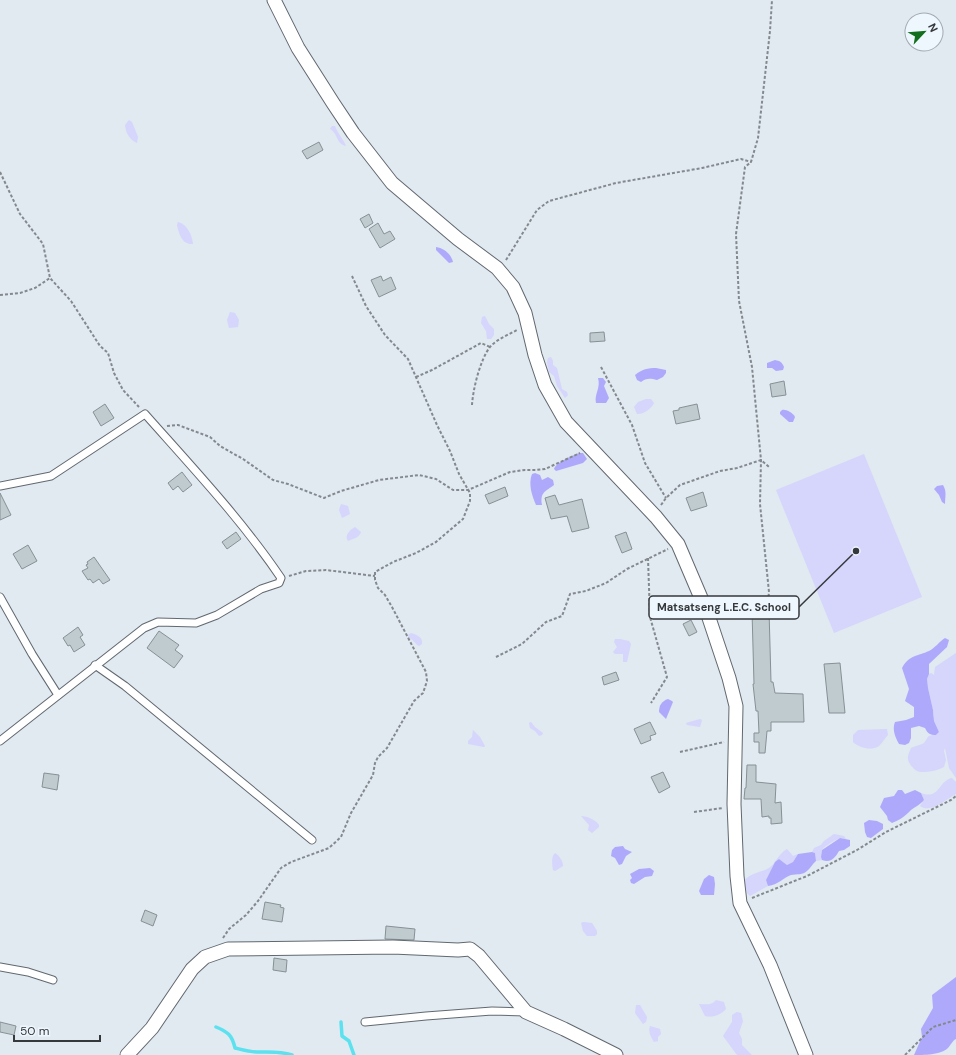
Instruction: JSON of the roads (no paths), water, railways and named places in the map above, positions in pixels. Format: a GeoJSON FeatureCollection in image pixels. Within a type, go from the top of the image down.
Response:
{"type":"FeatureCollection","features":[{"type":"Feature","properties":{"kind":"street"},"geometry":{"type":"LineString","coordinates":[[274,0],[298,48],[333,103],[353,133],[392,183],[458,239],[500,271],[513,287],[525,313],[535,355],[545,385],[566,422],[656,517],[678,544],[707,612],[729,678],[736,706],[734,808],[737,876],[740,903],[770,965],[806,1055]]}},
{"type":"Feature","properties":{"kind":"street"},"geometry":{"type":"LineString","coordinates":[[127,1055],[152,1028],[192,969],[205,956],[228,949],[393,947],[458,950],[470,949],[479,956],[526,1012],[616,1055]]}},
{"type":"Feature","properties":{"kind":"lane"},"geometry":{"type":"LineString","coordinates":[[0,486],[51,476],[145,414],[260,547],[282,578],[279,583],[261,589],[217,615],[196,623],[158,622],[144,628],[0,741]]}},
{"type":"Feature","properties":{"kind":"lane"},"geometry":{"type":"LineString","coordinates":[[0,597],[32,654],[58,694]]}},
{"type":"Feature","properties":{"kind":"lane"},"geometry":{"type":"LineString","coordinates":[[95,665],[125,686],[312,840]]}},
{"type":"Feature","properties":{"kind":"lane"},"geometry":{"type":"LineString","coordinates":[[0,967],[28,972],[53,980]]}},
{"type":"Feature","properties":{"kind":"lane"},"geometry":{"type":"LineString","coordinates":[[365,1022],[492,1011],[526,1012]]}},
{"type":"Feature","properties":{"kind":"waterway"},"geometry":{"type":"LineString","coordinates":[[341,1022],[342,1036],[349,1041],[354,1055]]}},
{"type":"Feature","properties":{"kind":"waterway"},"geometry":{"type":"LineString","coordinates":[[216,1027],[229,1034],[235,1048],[252,1052],[279,1052],[292,1055]]}},
{"type":"Feature","properties":{"kind":"place","name":"Matsatseng L.E.C. School"},"geometry":{"type":"Point","coordinates":[856,551]}}]}
